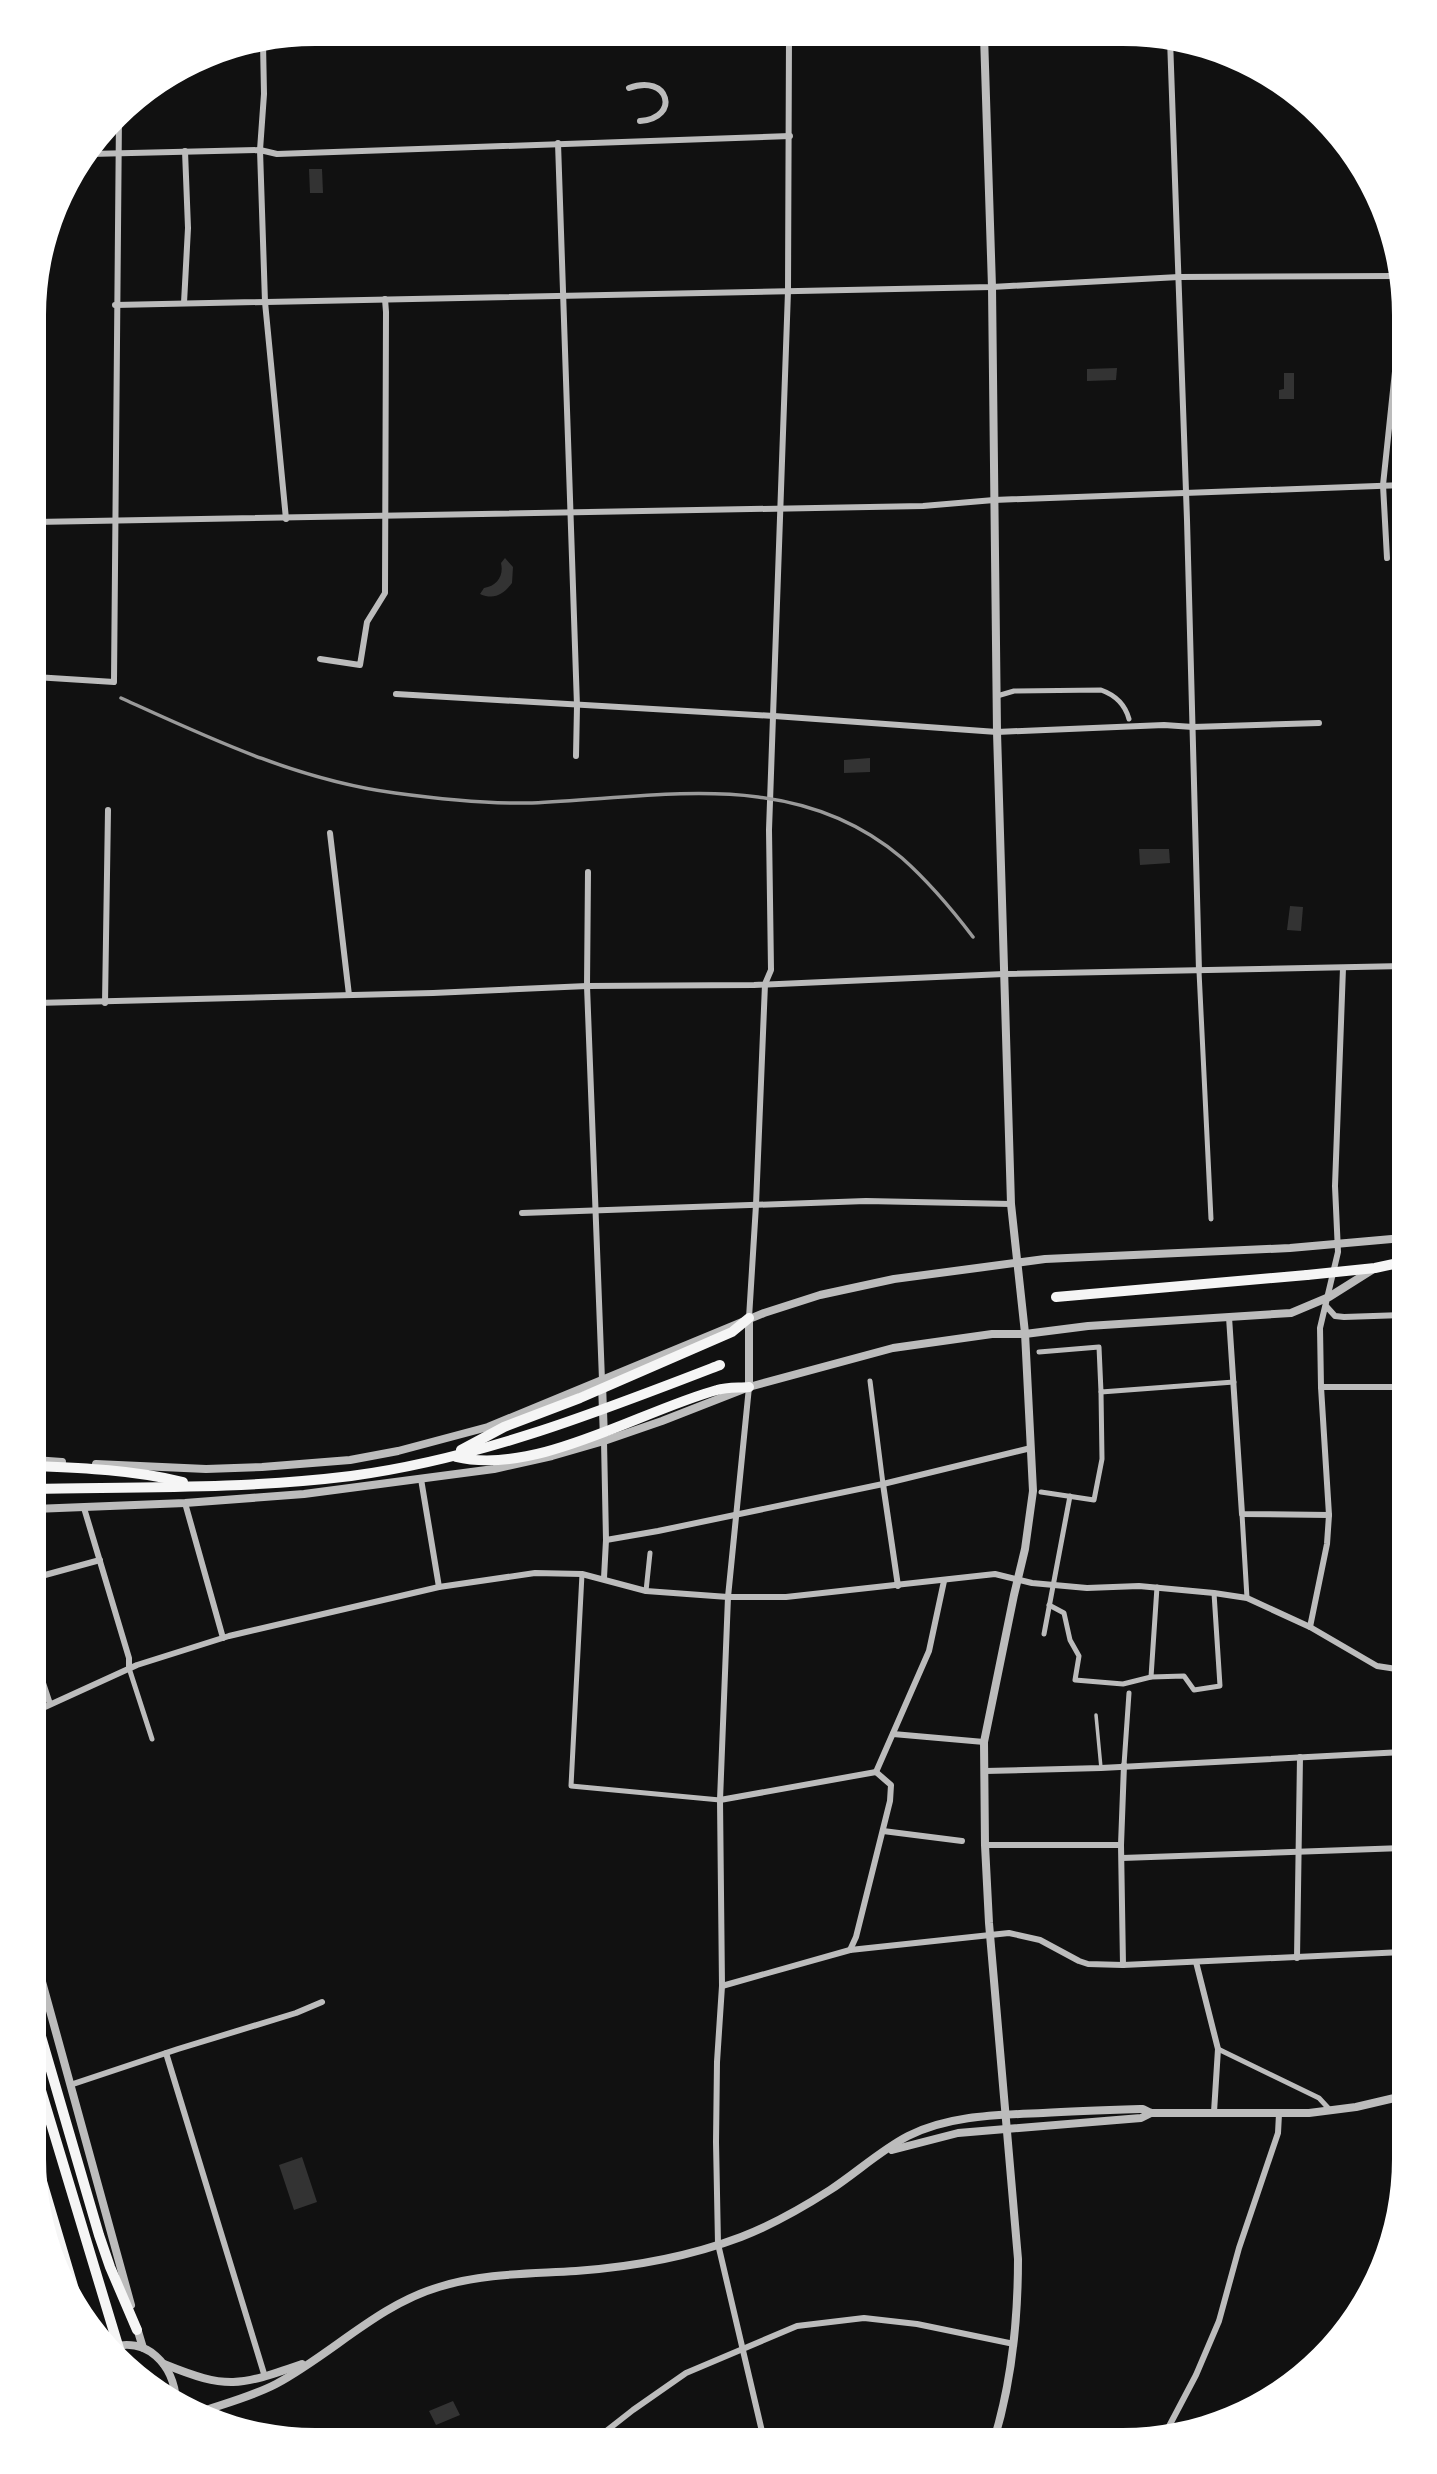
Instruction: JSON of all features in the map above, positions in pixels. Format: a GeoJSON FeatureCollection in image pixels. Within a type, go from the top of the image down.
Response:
{"type":"FeatureCollection","features":[{"type":"Feature","properties":{"kind":"main road"},"geometry":{"type":"LineString","coordinates":[[1056,1297],[1307,1275],[1392,1264]]}},
{"type":"Feature","properties":{"kind":"main road"},"geometry":{"type":"LineString","coordinates":[[453,1456],[469,1444],[504,1427],[580,1398],[733,1332],[749,1318]]}},
{"type":"Feature","properties":{"kind":"main road"},"geometry":{"type":"LineString","coordinates":[[46,1489],[232,1486],[351,1476],[453,1456],[588,1416],[720,1365]]}},
{"type":"Feature","properties":{"kind":"main road"},"geometry":{"type":"LineString","coordinates":[[453,1456],[468,1460],[494,1460],[529,1455],[719,1390],[749,1387]]}},
{"type":"Feature","properties":{"kind":"main road"},"geometry":{"type":"LineString","coordinates":[[46,1467],[105,1469],[158,1476],[200,1486]]}},
{"type":"Feature","properties":{"kind":"main road"},"geometry":{"type":"LineString","coordinates":[[46,2054],[110,2267],[137,2330]]}},
{"type":"Feature","properties":{"kind":"main road"},"geometry":{"type":"LineString","coordinates":[[46,2107],[117,2343]]}},
{"type":"Feature","properties":{"kind":"main road"},"geometry":{"type":"LineString","coordinates":[[51,2211],[65,2261]]}},
{"type":"Feature","properties":{"kind":"street"},"geometry":{"type":"LineString","coordinates":[[761,2428],[718,2244],[717,2062],[722,1986],[720,1800],[728,1597],[749,1387],[749,1318],[765,984],[771,970],[769,830],[788,291],[789,46]]}},
{"type":"Feature","properties":{"kind":"street"},"geometry":{"type":"LineString","coordinates":[[984,46],[992,286],[996,696],[1011,1204],[1025,1334],[1031,1448],[1037,1492],[989,1710],[985,1742],[985,1845],[989,1923],[1018,2259],[1018,2306],[1014,2344],[1006,2403],[998,2428]]}},
{"type":"Feature","properties":{"kind":"street"},"geometry":{"type":"LineString","coordinates":[[1170,50],[1199,971],[1211,1219]]}},
{"type":"Feature","properties":{"kind":"street"},"geometry":{"type":"LineString","coordinates":[[263,51],[264,94],[260,150],[265,302],[286,519]]}},
{"type":"Feature","properties":{"kind":"street"},"geometry":{"type":"LineString","coordinates":[[629,88],[649,83],[663,93],[666,101],[660,115],[651,120],[640,121]]}},
{"type":"Feature","properties":{"kind":"street"},"geometry":{"type":"LineString","coordinates":[[46,678],[114,682],[119,130]]}},
{"type":"Feature","properties":{"kind":"street"},"geometry":{"type":"LineString","coordinates":[[99,153],[260,150],[277,154],[790,136]]}},
{"type":"Feature","properties":{"kind":"street"},"geometry":{"type":"LineString","coordinates":[[558,143],[577,706],[576,756]]}},
{"type":"Feature","properties":{"kind":"street"},"geometry":{"type":"LineString","coordinates":[[184,303],[188,228],[185,151]]}},
{"type":"Feature","properties":{"kind":"street"},"geometry":{"type":"LineString","coordinates":[[116,305],[992,286],[1179,277],[1388,276]]}},
{"type":"Feature","properties":{"kind":"street"},"geometry":{"type":"LineString","coordinates":[[320,659],[360,665],[367,622],[385,593],[385,299]]}},
{"type":"Feature","properties":{"kind":"street"},"geometry":{"type":"LineString","coordinates":[[1387,558],[1383,485],[1392,400]]}},
{"type":"Feature","properties":{"kind":"street"},"geometry":{"type":"LineString","coordinates":[[46,522],[286,519],[571,510],[923,506],[994,500],[1186,495],[1392,485]]}},
{"type":"Feature","properties":{"kind":"street"},"geometry":{"type":"LineString","coordinates":[[996,696],[1014,691],[1101,690],[1120,700],[1129,719]]}},
{"type":"Feature","properties":{"kind":"street"},"geometry":{"type":"LineString","coordinates":[[396,694],[997,732],[1164,725],[1193,727],[1320,723]]}},
{"type":"Feature","properties":{"kind":"street"},"geometry":{"type":"LineString","coordinates":[[105,1003],[108,810]]}},
{"type":"Feature","properties":{"kind":"street"},"geometry":{"type":"LineString","coordinates":[[330,833],[349,995]]}},
{"type":"Feature","properties":{"kind":"street"},"geometry":{"type":"LineString","coordinates":[[588,872],[587,986],[604,1438],[604,1578]]}},
{"type":"Feature","properties":{"kind":"street"},"geometry":{"type":"LineString","coordinates":[[46,1003],[587,986],[765,984],[1004,974],[1392,966]]}},
{"type":"Feature","properties":{"kind":"street"},"geometry":{"type":"LineString","coordinates":[[1310,1627],[1327,1544],[1329,1515],[1320,1328],[1328,1301],[1338,1243],[1335,1186],[1343,968]]}},
{"type":"Feature","properties":{"kind":"street"},"geometry":{"type":"LineString","coordinates":[[522,1213],[866,1200],[1011,1204]]}},
{"type":"Feature","properties":{"kind":"street"},"geometry":{"type":"LineString","coordinates":[[46,1461],[206,1469],[350,1461],[488,1427],[602,1383],[749,1318],[863,1285],[1016,1262],[1290,1248],[1392,1239]]}},
{"type":"Feature","properties":{"kind":"street"},"geometry":{"type":"LineString","coordinates":[[46,1509],[185,1503],[304,1494],[494,1469],[552,1456],[662,1421],[749,1387],[893,1348],[992,1334],[1025,1334],[1088,1326],[1291,1312],[1328,1301],[1375,1268]]}},
{"type":"Feature","properties":{"kind":"street"},"geometry":{"type":"LineString","coordinates":[[1328,1301],[1335,1315],[1392,1315]]}},
{"type":"Feature","properties":{"kind":"street"},"geometry":{"type":"LineString","coordinates":[[1229,1317],[1247,1598]]}},
{"type":"Feature","properties":{"kind":"street"},"geometry":{"type":"LineString","coordinates":[[1037,1492],[1094,1500],[1102,1459],[1099,1347],[1039,1352]]}},
{"type":"Feature","properties":{"kind":"street"},"geometry":{"type":"LineString","coordinates":[[870,1381],[898,1586]]}},
{"type":"Feature","properties":{"kind":"street"},"geometry":{"type":"LineString","coordinates":[[1101,1392],[1234,1382]]}},
{"type":"Feature","properties":{"kind":"street"},"geometry":{"type":"LineString","coordinates":[[1321,1387],[1392,1387]]}},
{"type":"Feature","properties":{"kind":"street"},"geometry":{"type":"LineString","coordinates":[[606,1540],[883,1484],[1031,1448]]}},
{"type":"Feature","properties":{"kind":"street"},"geometry":{"type":"LineString","coordinates":[[421,1479],[439,1587]]}},
{"type":"Feature","properties":{"kind":"street"},"geometry":{"type":"LineString","coordinates":[[1044,1634],[1070,1496]]}},
{"type":"Feature","properties":{"kind":"street"},"geometry":{"type":"LineString","coordinates":[[185,1503],[223,1638]]}},
{"type":"Feature","properties":{"kind":"street"},"geometry":{"type":"LineString","coordinates":[[84,1508],[152,1739]]}},
{"type":"Feature","properties":{"kind":"street"},"geometry":{"type":"LineString","coordinates":[[1242,1514],[1329,1515]]}},
{"type":"Feature","properties":{"kind":"street"},"geometry":{"type":"LineString","coordinates":[[646,1591],[650,1553]]}},
{"type":"Feature","properties":{"kind":"street"},"geometry":{"type":"LineString","coordinates":[[46,1575],[100,1560]]}},
{"type":"Feature","properties":{"kind":"street"},"geometry":{"type":"LineString","coordinates":[[46,1706],[130,1668],[223,1638],[439,1587],[525,1574],[582,1574],[646,1591],[728,1597],[786,1597],[995,1574],[1032,1583],[1087,1588],[1157,1587],[1214,1593],[1247,1598],[1310,1627],[1377,1666],[1392,1669]]}},
{"type":"Feature","properties":{"kind":"street"},"geometry":{"type":"LineString","coordinates":[[582,1574],[571,1786],[720,1800],[876,1772],[889,1782],[892,1789],[856,1937],[850,1950]]}},
{"type":"Feature","properties":{"kind":"street"},"geometry":{"type":"LineString","coordinates":[[876,1772],[929,1651],[944,1581]]}},
{"type":"Feature","properties":{"kind":"street"},"geometry":{"type":"LineString","coordinates":[[1151,1677],[1157,1587]]}},
{"type":"Feature","properties":{"kind":"street"},"geometry":{"type":"LineString","coordinates":[[1049,1605],[1064,1613],[1070,1640],[1079,1656],[1075,1680],[1123,1684],[1151,1677],[1184,1676],[1194,1690],[1220,1686],[1214,1593]]}},
{"type":"Feature","properties":{"kind":"street"},"geometry":{"type":"LineString","coordinates":[[46,1692],[50,1704]]}},
{"type":"Feature","properties":{"kind":"street"},"geometry":{"type":"LineString","coordinates":[[1123,1965],[1121,1845],[1129,1693]]}},
{"type":"Feature","properties":{"kind":"street"},"geometry":{"type":"LineString","coordinates":[[892,1734],[985,1742]]}},
{"type":"Feature","properties":{"kind":"street"},"geometry":{"type":"LineString","coordinates":[[985,1771],[1101,1768],[1392,1753]]}},
{"type":"Feature","properties":{"kind":"street"},"geometry":{"type":"LineString","coordinates":[[1297,1958],[1300,1757]]}},
{"type":"Feature","properties":{"kind":"street"},"geometry":{"type":"LineString","coordinates":[[883,1831],[962,1841]]}},
{"type":"Feature","properties":{"kind":"street"},"geometry":{"type":"LineString","coordinates":[[985,1845],[1121,1845]]}},
{"type":"Feature","properties":{"kind":"street"},"geometry":{"type":"LineString","coordinates":[[1122,1858],[1392,1848]]}},
{"type":"Feature","properties":{"kind":"street"},"geometry":{"type":"LineString","coordinates":[[722,1986],[850,1950],[1009,1933],[1040,1940],[1088,1964],[1123,1965],[1392,1953]]}},
{"type":"Feature","properties":{"kind":"street"},"geometry":{"type":"LineString","coordinates":[[1196,1962],[1217,2049],[1214,2112]]}},
{"type":"Feature","properties":{"kind":"street"},"geometry":{"type":"LineString","coordinates":[[46,1996],[143,2348]]}},
{"type":"Feature","properties":{"kind":"street"},"geometry":{"type":"LineString","coordinates":[[71,2085],[296,2013],[322,2002]]}},
{"type":"Feature","properties":{"kind":"street"},"geometry":{"type":"LineString","coordinates":[[1217,2049],[1319,2098],[1331,2110]]}},
{"type":"Feature","properties":{"kind":"street"},"geometry":{"type":"LineString","coordinates":[[166,2053],[265,2377]]}},
{"type":"Feature","properties":{"kind":"street"},"geometry":{"type":"LineString","coordinates":[[885,2152],[958,2133],[1141,2118],[1151,2113],[1279,2114],[1331,2110],[1392,2098]]}},
{"type":"Feature","properties":{"kind":"street"},"geometry":{"type":"LineString","coordinates":[[213,2408],[277,2384],[394,2306],[439,2287],[507,2274],[616,2267],[690,2253],[757,2230],[806,2205],[907,2137],[929,2127],[984,2116],[1143,2109],[1151,2113]]}},
{"type":"Feature","properties":{"kind":"street"},"geometry":{"type":"LineString","coordinates":[[1170,2424],[1196,2375],[1219,2321],[1238,2248],[1278,2133],[1279,2114]]}},
{"type":"Feature","properties":{"kind":"street"},"geometry":{"type":"LineString","coordinates":[[611,2428],[686,2373],[797,2326],[864,2318],[917,2324],[1014,2344]]}},
{"type":"Feature","properties":{"kind":"street"},"geometry":{"type":"LineString","coordinates":[[121,2347],[143,2348],[164,2364],[214,2382],[237,2383],[265,2377],[312,2360]]}},
{"type":"Feature","properties":{"kind":"street"},"geometry":{"type":"LineString","coordinates":[[164,2364],[175,2389]]}},
{"type":"Feature","properties":{"kind":"lane"},"geometry":{"type":"LineString","coordinates":[[1096,1715],[1101,1768]]}},
{"type":"Feature","properties":{"kind":"shaded area"},"geometry":{"type":"Polygon","coordinates":[[[309,169],[322,169],[323,193],[310,193],[309,169]]]}},
{"type":"Feature","properties":{"kind":"shaded area"},"geometry":{"type":"Polygon","coordinates":[[[1117,368],[1116,380],[1087,381],[1087,369],[1117,368]]]}},
{"type":"Feature","properties":{"kind":"shaded area"},"geometry":{"type":"Polygon","coordinates":[[[1284,373],[1294,373],[1294,399],[1279,399],[1279,390],[1284,389],[1284,373]]]}},
{"type":"Feature","properties":{"kind":"shaded area"},"geometry":{"type":"Polygon","coordinates":[[[505,558],[513,567],[512,583],[498,595],[480,594],[484,588],[498,580],[501,563],[505,558]]]}},
{"type":"Feature","properties":{"kind":"shaded area"},"geometry":{"type":"Polygon","coordinates":[[[870,758],[870,772],[844,773],[844,760],[870,758]]]}},
{"type":"Feature","properties":{"kind":"shaded area"},"geometry":{"type":"Polygon","coordinates":[[[1139,849],[1169,849],[1170,863],[1140,865],[1139,849]]]}},
{"type":"Feature","properties":{"kind":"shaded area"},"geometry":{"type":"Polygon","coordinates":[[[1290,906],[1303,907],[1301,931],[1287,930],[1290,906]]]}},
{"type":"Feature","properties":{"kind":"shaded area"},"geometry":{"type":"Polygon","coordinates":[[[302,2157],[317,2202],[294,2210],[279,2165],[302,2157]]]}},
{"type":"Feature","properties":{"kind":"shaded area"},"geometry":{"type":"Polygon","coordinates":[[[453,2401],[460,2415],[436,2425],[429,2411],[453,2401]]]}},
{"type":"Feature","properties":{"kind":"railway"},"geometry":{"type":"LineString","coordinates":[[121,698],[288,768],[359,787],[395,793],[463,801],[515,803],[724,794],[771,799],[817,810],[860,829],[902,858],[939,896],[973,937]]}}]}
